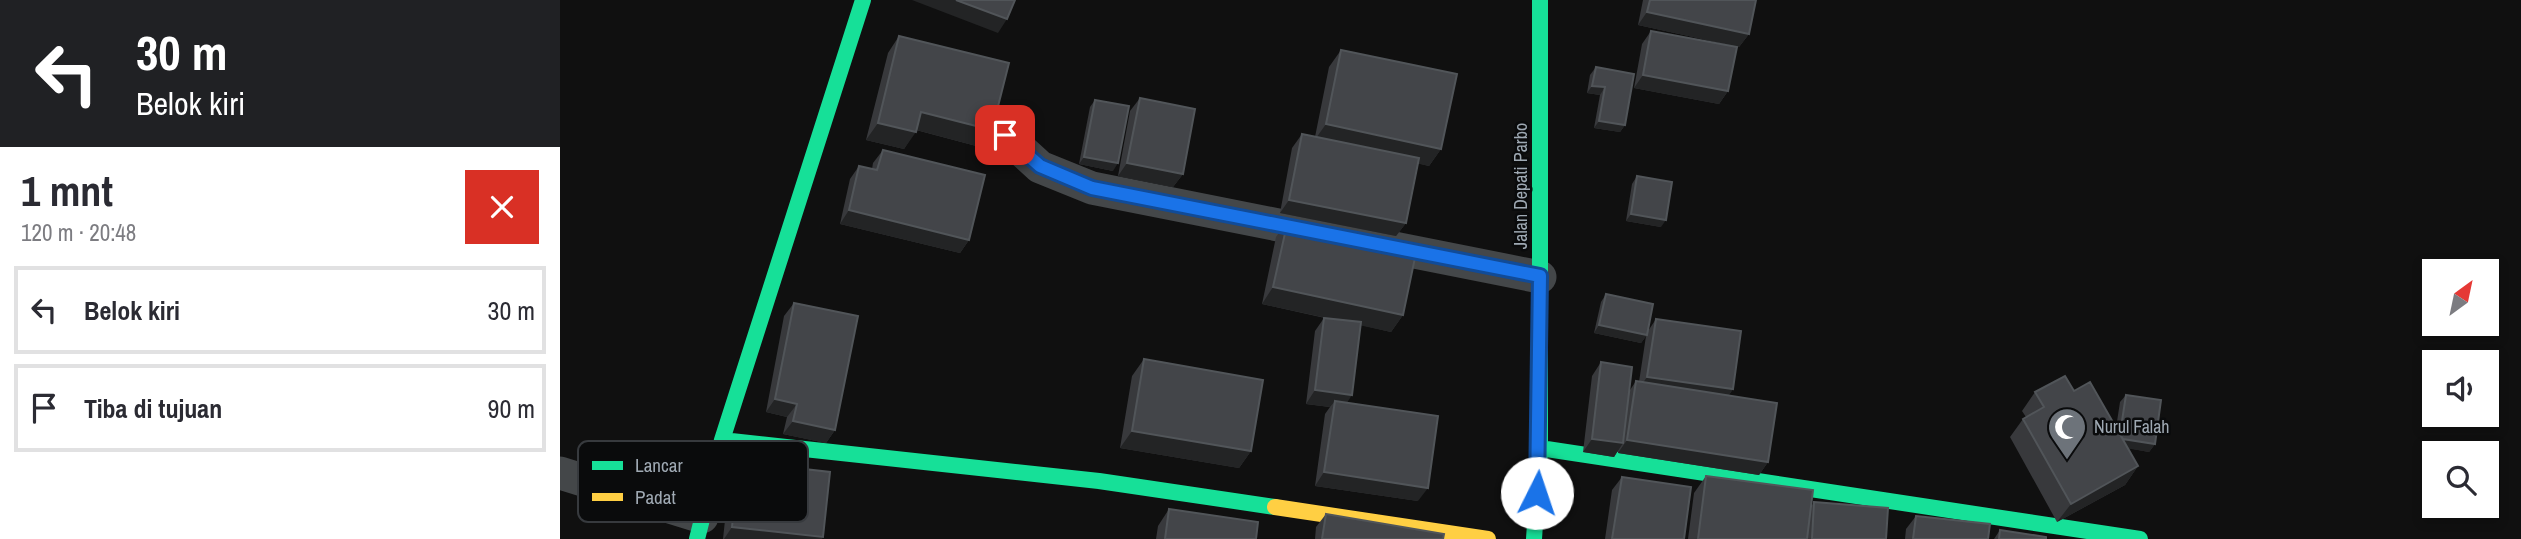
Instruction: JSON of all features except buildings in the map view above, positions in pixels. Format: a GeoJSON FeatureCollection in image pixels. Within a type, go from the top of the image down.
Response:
{"type":"FeatureCollection","features":[{"type":"Feature","properties":{"kind":"street"},"geometry":{"type":"LineString","coordinates":[[731,441],[722,440],[863,0]]}},
{"type":"Feature","properties":{"kind":"street","name":"Jalan Depati Parbo"},"geometry":{"type":"LineString","coordinates":[[1534,539],[1540,448],[1540,0]]}},
{"type":"Feature","properties":{"kind":"street"},"geometry":{"type":"LineString","coordinates":[[1005,135],[1040,166],[1092,188],[1540,276]]}},
{"type":"Feature","properties":{"kind":"street"},"geometry":{"type":"LineString","coordinates":[[1540,448],[2140,539]]}},
{"type":"Feature","properties":{"kind":"street"},"geometry":{"type":"LineString","coordinates":[[808,449],[1098,481],[1488,539]]}},
{"type":"Feature","properties":{"kind":"street"},"geometry":{"type":"LineString","coordinates":[[560,473],[578,480]]}},
{"type":"Feature","properties":{"kind":"traffic: fast"},"geometry":{"type":"LineString","coordinates":[[722,441],[863,0]]}},
{"type":"Feature","properties":{"kind":"traffic: fast"},"geometry":{"type":"LineString","coordinates":[[1534,539],[1540,448],[1540,0]]}},
{"type":"Feature","properties":{"kind":"traffic: fast"},"geometry":{"type":"LineString","coordinates":[[722,440],[731,441]]}},
{"type":"Feature","properties":{"kind":"traffic: fast"},"geometry":{"type":"LineString","coordinates":[[1540,448],[2140,539]]}},
{"type":"Feature","properties":{"kind":"traffic: fast"},"geometry":{"type":"LineString","coordinates":[[808,449],[1099,481],[1275,507]]}},
{"type":"Feature","properties":{"kind":"traffic: fast"},"geometry":{"type":"LineString","coordinates":[[697,539],[701,522]]}},
{"type":"Feature","properties":{"kind":"traffic: slow"},"geometry":{"type":"LineString","coordinates":[[1275,507],[1488,539]]}},
{"type":"Feature","properties":{"kind":"place","name":"Nurul Falah"},"geometry":{"type":"Point","coordinates":[2067,461]}},
{"type":"Feature","properties":{"kind":"route"},"geometry":{"type":"LineString","coordinates":[[1005,135],[1040,166],[1092,188],[1540,276],[1540,448],[1537,493]]}}]}
